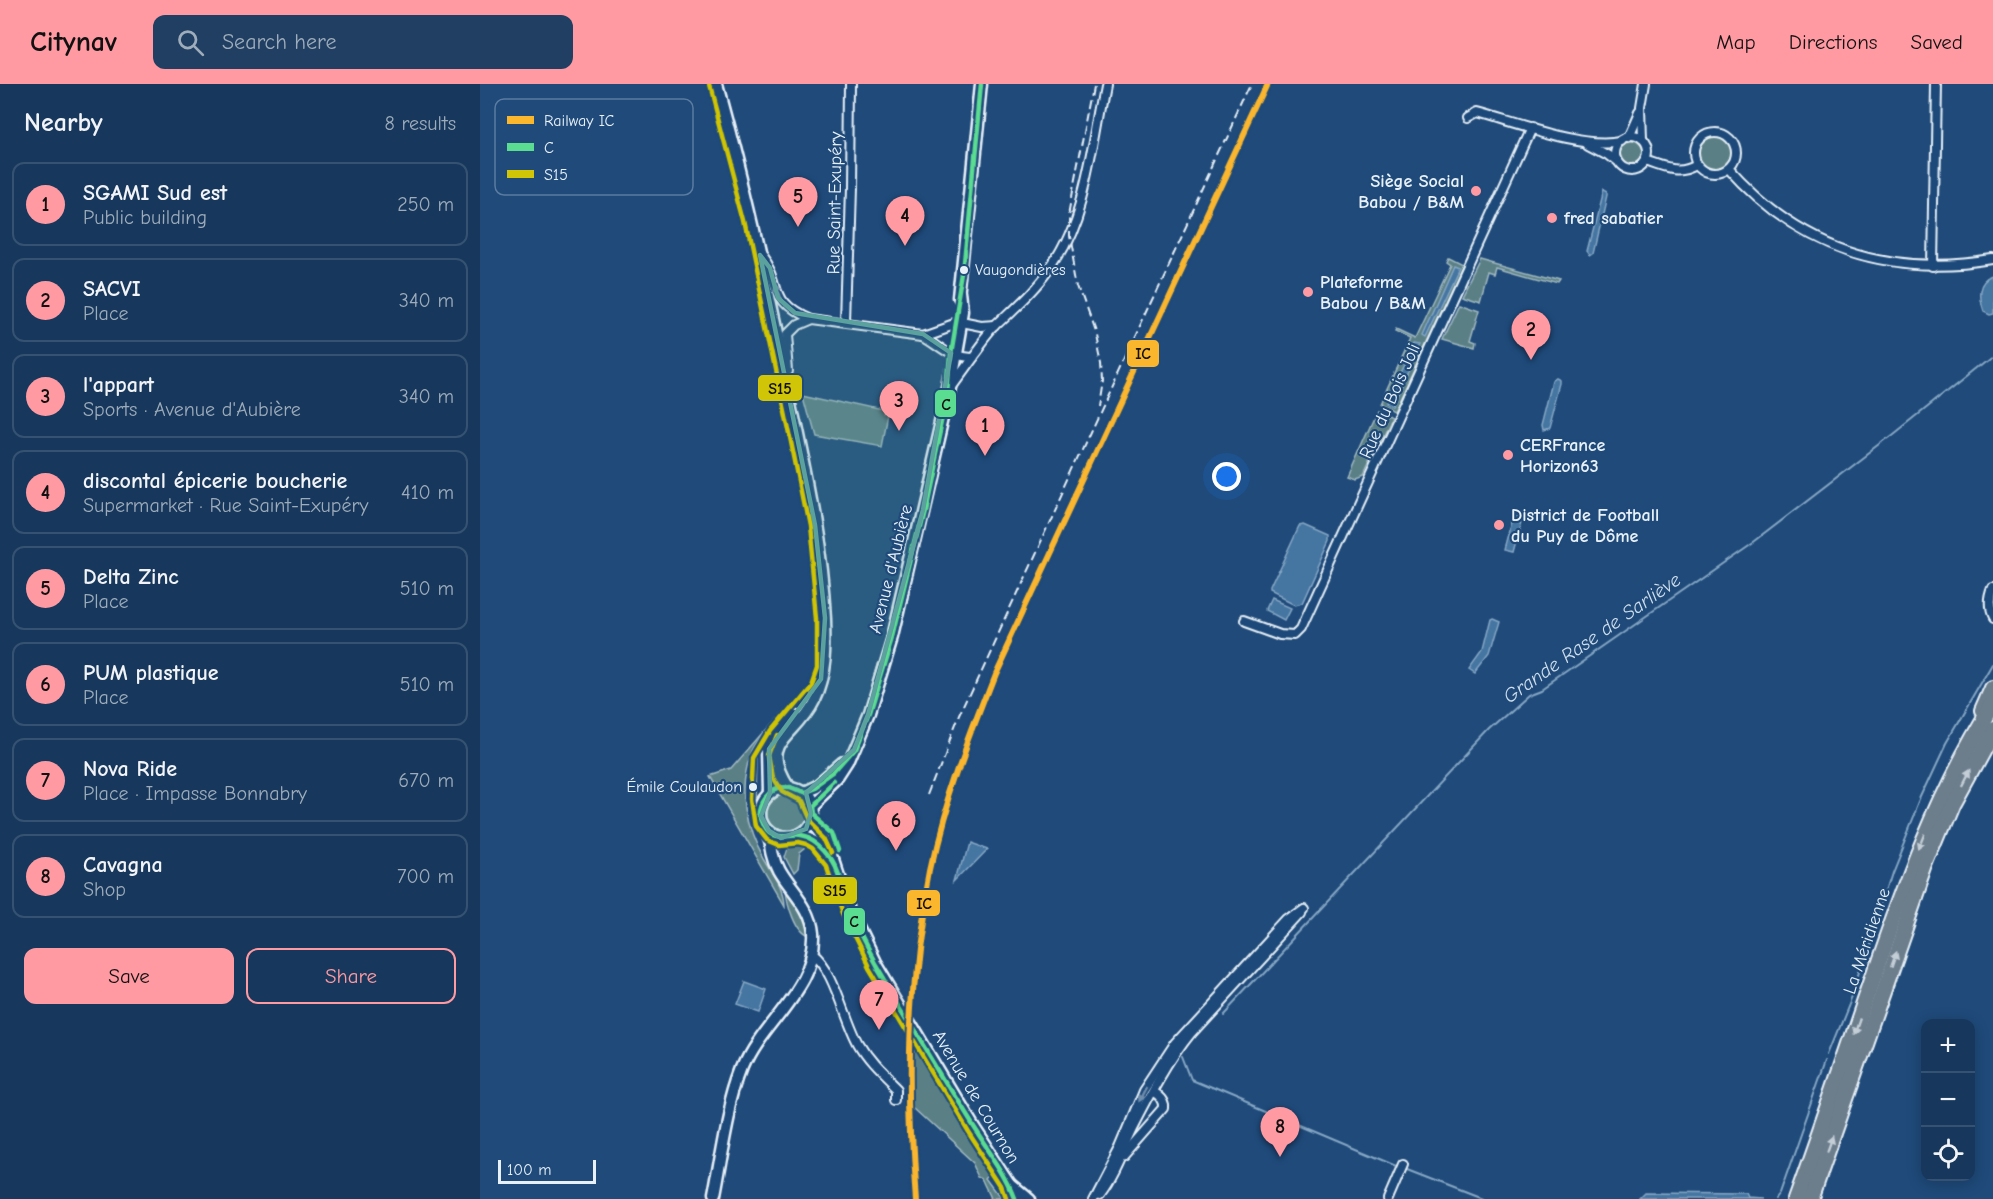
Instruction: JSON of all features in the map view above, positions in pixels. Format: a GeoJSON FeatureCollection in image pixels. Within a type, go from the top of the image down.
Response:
{"type":"FeatureCollection","features":[{"type":"Feature","properties":{"kind":"highway"},"geometry":{"type":"LineString","coordinates":[[1975,732],[1993,688]]}},
{"type":"Feature","properties":{"kind":"highway","name":"La Méridienne"},"geometry":{"type":"LineString","coordinates":[[1796,1199],[1911,870],[1941,798],[1975,732],[1993,704]]}},
{"type":"Feature","properties":{"kind":"highway","name":"La Méridienne"},"geometry":{"type":"LineString","coordinates":[[1810,1199],[1926,867],[1952,804],[1993,729]]}},
{"type":"Feature","properties":{"kind":"main road"},"geometry":{"type":"LineString","coordinates":[[716,84],[738,162],[760,255],[815,525],[822,577],[825,644],[823,675],[815,698],[777,749],[776,755],[777,770],[788,788]]}},
{"type":"Feature","properties":{"kind":"main road","name":"Avenue d'Aubière"},"geometry":{"type":"LineString","coordinates":[[810,806],[838,779],[854,750],[868,715],[892,637],[923,510],[949,390],[959,323],[982,84]]}},
{"type":"Feature","properties":{"kind":"main road"},"geometry":{"type":"LineString","coordinates":[[770,793],[768,758],[771,743],[818,686]]}},
{"type":"Feature","properties":{"kind":"main road","name":"Avenue d'Aubière"},"geometry":{"type":"LineString","coordinates":[[801,793],[812,789],[833,774],[854,750]]}},
{"type":"Feature","properties":{"kind":"main road"},"geometry":{"type":"LineString","coordinates":[[788,788],[801,793],[810,806],[810,820],[806,829],[798,835],[786,838],[769,831],[763,824],[761,816],[765,799],[770,793],[788,788]]}},
{"type":"Feature","properties":{"kind":"main road","name":"Avenue de Cournon"},"geometry":{"type":"LineString","coordinates":[[810,820],[825,838],[856,923],[875,962],[1012,1185],[1017,1199]]}},
{"type":"Feature","properties":{"kind":"main road"},"geometry":{"type":"LineString","coordinates":[[713,1199],[732,1103],[742,1069],[756,1043],[802,981],[812,955],[813,932],[810,920],[778,870],[771,850],[769,831]]}},
{"type":"Feature","properties":{"kind":"main road"},"geometry":{"type":"LineString","coordinates":[[798,835],[818,843],[833,861]]}},
{"type":"Feature","properties":{"kind":"main road"},"geometry":{"type":"LineString","coordinates":[[775,860],[778,848],[786,838]]}},
{"type":"Feature","properties":{"kind":"main road","name":"Avenue de Cournon"},"geometry":{"type":"LineString","coordinates":[[1012,1185],[1029,1199]]}},
{"type":"Feature","properties":{"kind":"street","name":"Rue Saint-Exupéry"},"geometry":{"type":"LineString","coordinates":[[846,322],[851,84]]}},
{"type":"Feature","properties":{"kind":"street"},"geometry":{"type":"LineString","coordinates":[[949,390],[997,326],[1041,281],[1061,252],[1079,213],[1105,84]]}},
{"type":"Feature","properties":{"kind":"street"},"geometry":{"type":"LineString","coordinates":[[1584,142],[1607,154],[1623,169],[1632,171],[1641,169],[1647,162],[1648,151],[1643,141],[1642,108],[1646,84]]}},
{"type":"Feature","properties":{"kind":"street"},"geometry":{"type":"LineString","coordinates":[[1933,266],[1936,84]]}},
{"type":"Feature","properties":{"kind":"street"},"geometry":{"type":"LineString","coordinates":[[1617,163],[1616,148],[1625,139],[1642,108]]}},
{"type":"Feature","properties":{"kind":"street"},"geometry":{"type":"LineString","coordinates":[[1468,118],[1477,113],[1584,142],[1610,143],[1625,139],[1643,141]]}},
{"type":"Feature","properties":{"kind":"street","name":"Rue du Bois Joli"},"geometry":{"type":"LineString","coordinates":[[1244,621],[1280,634],[1295,635],[1301,629],[1530,128]]}},
{"type":"Feature","properties":{"kind":"street"},"geometry":{"type":"LineString","coordinates":[[1709,132],[1724,133],[1734,143],[1736,157],[1729,169],[1716,174],[1708,173],[1697,165],[1693,152],[1698,140],[1709,132]]}},
{"type":"Feature","properties":{"kind":"street"},"geometry":{"type":"LineString","coordinates":[[1647,162],[1672,171],[1688,170],[1697,165]]}},
{"type":"Feature","properties":{"kind":"street"},"geometry":{"type":"LineString","coordinates":[[1729,169],[1746,189],[1770,209],[1816,238],[1863,256],[1898,263],[1933,266],[1993,260]]}},
{"type":"Feature","properties":{"kind":"street"},"geometry":{"type":"LineString","coordinates":[[760,255],[770,268],[778,298],[795,314],[808,319],[846,322],[923,334],[954,354],[963,358],[972,357]]}},
{"type":"Feature","properties":{"kind":"street"},"geometry":{"type":"LineString","coordinates":[[791,407],[785,334],[794,325],[808,319]]}},
{"type":"Feature","properties":{"kind":"street"},"geometry":{"type":"LineString","coordinates":[[923,334],[959,323],[982,327],[997,326]]}},
{"type":"Feature","properties":{"kind":"street"},"geometry":{"type":"LineString","coordinates":[[1993,591],[1989,609],[1993,619]]}},
{"type":"Feature","properties":{"kind":"street"},"geometry":{"type":"LineString","coordinates":[[1304,908],[1188,1036],[1172,1059],[1120,1160],[1101,1193],[1095,1199],[1144,1090],[1174,1043],[1289,919],[1304,908]]}},
{"type":"Feature","properties":{"kind":"street"},"geometry":{"type":"LineString","coordinates":[[812,955],[824,965],[857,1045],[870,1064],[896,1090],[896,1100]]}},
{"type":"Feature","properties":{"kind":"street"},"geometry":{"type":"LineString","coordinates":[[1120,1160],[1166,1109],[1156,1089]]}},
{"type":"Feature","properties":{"kind":"street"},"geometry":{"type":"LineString","coordinates":[[1388,1199],[1403,1164]]}},
{"type":"Feature","properties":{"kind":"highlighted area"},"geometry":{"type":"Polygon","coordinates":[[[760,255],[770,268],[778,298],[795,313],[923,334],[951,353],[923,510],[868,715],[854,750],[806,793],[811,813],[806,829],[781,838],[769,831],[761,816],[770,793],[769,749],[821,679],[825,618],[815,525],[760,255]]]}},
{"type":"Feature","properties":{"kind":"green space"},"geometry":{"type":"Polygon","coordinates":[[[1714,135],[1726,141],[1732,153],[1726,165],[1714,171],[1702,165],[1696,153],[1702,141],[1714,135]]]}},
{"type":"Feature","properties":{"kind":"green space"},"geometry":{"type":"Polygon","coordinates":[[[1632,143],[1640,147],[1644,155],[1640,163],[1632,167],[1624,163],[1620,155],[1624,147],[1632,143]]]}},
{"type":"Feature","properties":{"kind":"green space"},"geometry":{"type":"Polygon","coordinates":[[[1448,257],[1462,264],[1394,411],[1380,404],[1410,338],[1395,331],[1396,329],[1415,338],[1450,264],[1446,261],[1448,257]]]}},
{"type":"Feature","properties":{"kind":"green space"},"geometry":{"type":"Polygon","coordinates":[[[1480,259],[1559,281],[1557,284],[1497,267],[1495,274],[1489,272],[1481,301],[1462,295],[1480,259]]]}},
{"type":"Feature","properties":{"kind":"green space"},"geometry":{"type":"Polygon","coordinates":[[[1459,303],[1479,310],[1470,341],[1475,343],[1474,348],[1442,339],[1459,303]]]}},
{"type":"Feature","properties":{"kind":"green space"},"geometry":{"type":"Polygon","coordinates":[[[803,393],[884,411],[884,415],[888,416],[882,446],[814,434],[803,393]]]}},
{"type":"Feature","properties":{"kind":"green space"},"geometry":{"type":"Polygon","coordinates":[[[1377,410],[1391,417],[1363,477],[1355,480],[1347,477],[1377,410]]]}},
{"type":"Feature","properties":{"kind":"green space"},"geometry":{"type":"Polygon","coordinates":[[[798,693],[788,709],[755,747],[745,782],[746,809],[753,835],[780,887],[784,905],[710,777],[731,770],[798,693]]]}},
{"type":"Feature","properties":{"kind":"green space"},"geometry":{"type":"Polygon","coordinates":[[[758,755],[757,803],[768,847],[766,850],[752,803],[758,755]]]}},
{"type":"Feature","properties":{"kind":"green space"},"geometry":{"type":"Polygon","coordinates":[[[786,795],[799,800],[804,813],[799,826],[786,831],[773,826],[768,813],[773,800],[786,795]]]}},
{"type":"Feature","properties":{"kind":"green space"},"geometry":{"type":"Polygon","coordinates":[[[794,843],[810,845],[799,854],[797,870],[793,874],[784,857],[787,848],[794,843]]]}},
{"type":"Feature","properties":{"kind":"green space"},"geometry":{"type":"Polygon","coordinates":[[[785,889],[800,912],[809,937],[799,930],[795,923],[789,909],[785,889]]]}},
{"type":"Feature","properties":{"kind":"green space"},"geometry":{"type":"Polygon","coordinates":[[[913,1037],[996,1174],[991,1180],[1005,1199],[996,1199],[975,1163],[915,1108],[911,1108],[913,1037]]]}},
{"type":"Feature","properties":{"kind":"water"},"geometry":{"type":"Polygon","coordinates":[[[1602,192],[1606,194],[1606,197],[1593,253],[1590,255],[1587,251],[1602,192]]]}},
{"type":"Feature","properties":{"kind":"water"},"geometry":{"type":"Polygon","coordinates":[[[1453,265],[1458,267],[1425,337],[1422,335],[1453,265]]]}},
{"type":"Feature","properties":{"kind":"water"},"geometry":{"type":"Polygon","coordinates":[[[1993,276],[1993,313],[1989,314],[1983,311],[1980,290],[1984,282],[1993,276]]]}},
{"type":"Feature","properties":{"kind":"water"},"geometry":{"type":"Polygon","coordinates":[[[1414,343],[1420,344],[1392,406],[1386,403],[1414,343]]]}},
{"type":"Feature","properties":{"kind":"water"},"geometry":{"type":"Polygon","coordinates":[[[1558,379],[1562,381],[1562,384],[1550,428],[1544,430],[1543,425],[1554,382],[1558,379]]]}},
{"type":"Feature","properties":{"kind":"water"},"geometry":{"type":"Polygon","coordinates":[[[1514,516],[1523,519],[1514,552],[1505,550],[1514,516]]]}},
{"type":"Feature","properties":{"kind":"water"},"geometry":{"type":"Polygon","coordinates":[[[1305,525],[1330,536],[1330,541],[1302,603],[1294,605],[1270,591],[1300,526],[1305,525]]]}},
{"type":"Feature","properties":{"kind":"water"},"geometry":{"type":"Polygon","coordinates":[[[1272,600],[1290,608],[1284,620],[1267,611],[1272,600]]]}},
{"type":"Feature","properties":{"kind":"water"},"geometry":{"type":"Polygon","coordinates":[[[1492,619],[1499,622],[1489,656],[1475,674],[1469,670],[1482,652],[1492,619]]]}},
{"type":"Feature","properties":{"kind":"water"},"geometry":{"type":"Polygon","coordinates":[[[967,842],[987,849],[957,880],[967,842]]]}},
{"type":"Feature","properties":{"kind":"water"},"geometry":{"type":"Polygon","coordinates":[[[744,981],[766,989],[758,1012],[735,1004],[744,981]]]}},
{"type":"Feature","properties":{"kind":"water"},"geometry":{"type":"Polygon","coordinates":[[[1646,1193],[1746,1194],[1748,1198],[1761,1199],[1640,1199],[1646,1193]]]}},
{"type":"Feature","properties":{"kind":"waterway","name":"Grande Rase de Sarliève"},"geometry":{"type":"LineString","coordinates":[[1223,1014],[1489,730],[1529,694],[1542,689],[1755,541],[1993,355]]}},
{"type":"Feature","properties":{"kind":"waterway"},"geometry":{"type":"LineString","coordinates":[[1829,1054],[1852,997],[1892,871],[1921,799],[1947,743],[1993,664]]}},
{"type":"Feature","properties":{"kind":"waterway"},"geometry":{"type":"LineString","coordinates":[[1183,1057],[1192,1080],[1396,1166]]}},
{"type":"Feature","properties":{"kind":"waterway"},"geometry":{"type":"LineString","coordinates":[[1776,1199],[1780,1194],[1827,1060]]}},
{"type":"Feature","properties":{"kind":"waterway"},"geometry":{"type":"LineString","coordinates":[[1407,1169],[1484,1199]]}},
{"type":"Feature","properties":{"kind":"railway"},"geometry":{"type":"LineString","coordinates":[[1094,84],[1069,214],[1069,236],[1078,286],[1095,334],[1101,363],[1102,381],[1098,406]]}},
{"type":"Feature","properties":{"kind":"railway"},"geometry":{"type":"LineString","coordinates":[[929,795],[959,717],[1252,84]]}},
{"type":"Feature","properties":{"kind":"rail line","name":"IC"},"geometry":{"type":"LineString","coordinates":[[915,1199],[910,1115],[910,1033],[913,993],[922,910],[936,843],[950,794],[994,673],[1268,84]]}},
{"type":"Feature","properties":{"kind":"transit line","name":"C"},"geometry":{"type":"LineString","coordinates":[[982,84],[964,275],[951,353],[948,393],[923,510],[892,637],[868,715],[854,750],[833,774],[812,789],[801,793],[782,788],[771,793],[763,803],[761,815],[769,833],[774,836],[795,835],[810,839],[832,860],[862,938],[961,1105],[1003,1170],[1017,1199]]}},
{"type":"Feature","properties":{"kind":"transit line","name":"S15"},"geometry":{"type":"LineString","coordinates":[[709,86],[745,222],[791,442],[808,526],[817,618],[817,665],[811,682],[770,731],[754,758],[752,799],[756,826],[767,840],[779,845],[798,843],[806,845],[813,849],[826,865],[843,914],[869,966],[1005,1188],[1009,1199]]}},
{"type":"Feature","properties":{"kind":"transit line","name":"S15"},"geometry":{"type":"LineString","coordinates":[[777,735],[769,756],[773,778],[782,792],[799,801],[807,819],[826,838],[833,853]]}},
{"type":"Feature","properties":{"kind":"transit line","name":"C"},"geometry":{"type":"LineString","coordinates":[[834,783],[810,806],[811,813],[834,833],[840,851]]}},
{"type":"Feature","properties":{"kind":"place","name":"Siège Social Babou / B&M"},"geometry":{"type":"Point","coordinates":[1476,191]}},
{"type":"Feature","properties":{"kind":"place","name":"fred sabatier"},"geometry":{"type":"Point","coordinates":[1552,218]}},
{"type":"Feature","properties":{"kind":"place","name":"Delta Zinc"},"geometry":{"type":"Point","coordinates":[798,227]}},
{"type":"Feature","properties":{"kind":"place","name":"discontal épicerie boucherie"},"geometry":{"type":"Point","coordinates":[905,246]}},
{"type":"Feature","properties":{"kind":"place","name":"Vaugondières"},"geometry":{"type":"Point","coordinates":[964,270]}},
{"type":"Feature","properties":{"kind":"place","name":"Plateforme Babou / B&M"},"geometry":{"type":"Point","coordinates":[1308,292]}},
{"type":"Feature","properties":{"kind":"place","name":"SACVI"},"geometry":{"type":"Point","coordinates":[1531,360]}},
{"type":"Feature","properties":{"kind":"place","name":"l'appart"},"geometry":{"type":"Point","coordinates":[899,431]}},
{"type":"Feature","properties":{"kind":"place","name":"CERFrance Horizon63"},"geometry":{"type":"Point","coordinates":[1508,455]}},
{"type":"Feature","properties":{"kind":"place","name":"SGAMI Sud est"},"geometry":{"type":"Point","coordinates":[985,456]}},
{"type":"Feature","properties":{"kind":"place","name":"District de Football du Puy de Dôme"},"geometry":{"type":"Point","coordinates":[1499,525]}},
{"type":"Feature","properties":{"kind":"place","name":"Émile Coulaudon"},"geometry":{"type":"Point","coordinates":[753,787]}},
{"type":"Feature","properties":{"kind":"place","name":"PUM plastique"},"geometry":{"type":"Point","coordinates":[896,851]}},
{"type":"Feature","properties":{"kind":"place","name":"Nova Ride"},"geometry":{"type":"Point","coordinates":[879,1030]}},
{"type":"Feature","properties":{"kind":"place","name":"Cavagna"},"geometry":{"type":"Point","coordinates":[1280,1157]}}]}
